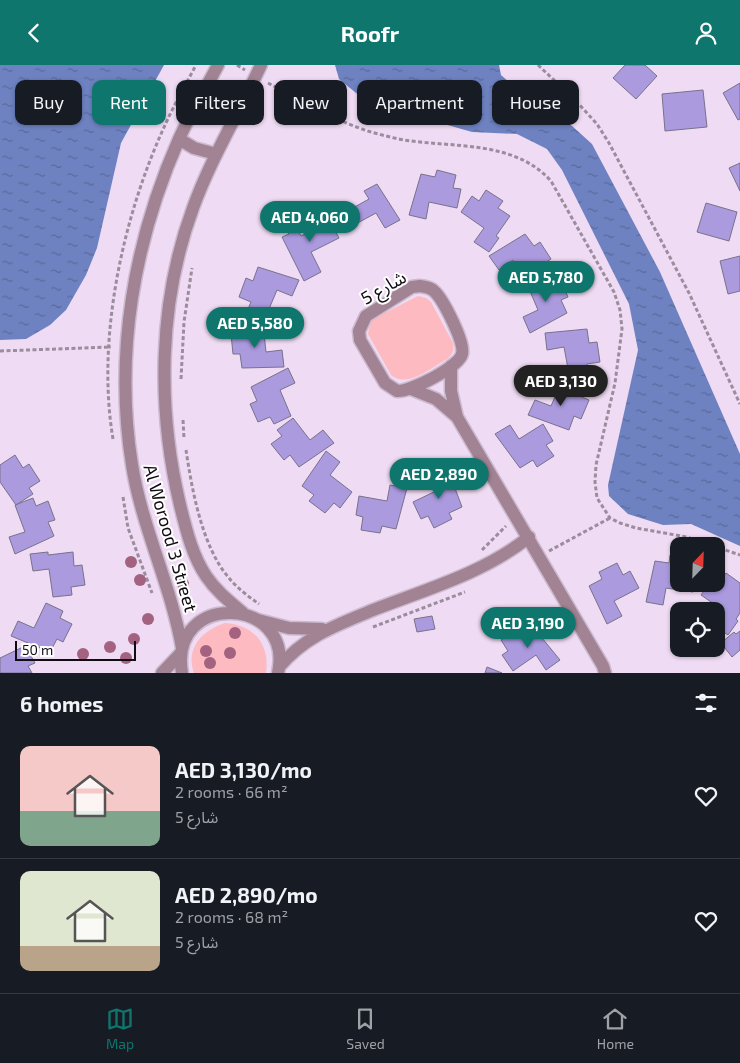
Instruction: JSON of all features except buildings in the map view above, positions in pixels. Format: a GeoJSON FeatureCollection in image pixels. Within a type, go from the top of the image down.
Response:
{"type":"FeatureCollection","features":[{"type":"Feature","properties":{"kind":"street","name":"Al Worood 3 Street"},"geometry":{"type":"LineString","coordinates":[[210,80],[218,65]]}},
{"type":"Feature","properties":{"kind":"street","name":"Al Worood 3 Street"},"geometry":{"type":"LineString","coordinates":[[253,80],[261,65]]}},
{"type":"Feature","properties":{"kind":"street","name":"Al Worood 3 Street"},"geometry":{"type":"LineString","coordinates":[[182,673],[181,650],[172,601],[151,542],[132,465],[126,416],[126,347],[132,295],[142,244],[157,194],[186,125]]}},
{"type":"Feature","properties":{"kind":"street","name":"Al Worood 3 Street"},"geometry":{"type":"LineString","coordinates":[[230,125],[193,208],[177,261],[167,316],[164,372],[167,428],[173,471],[193,552],[206,576],[222,596],[243,613],[255,619]]}},
{"type":"Feature","properties":{"kind":"street"},"geometry":{"type":"LineString","coordinates":[[179,139],[194,148],[216,154]]}},
{"type":"Feature","properties":{"kind":"street","name":"شارع 5"},"geometry":{"type":"LineString","coordinates":[[457,417],[436,399],[411,389],[397,391],[390,388],[360,340],[359,331],[366,316],[412,287],[420,286],[434,291],[452,322],[462,349],[460,359],[452,366],[451,391],[457,417],[540,555],[606,671]]}},
{"type":"Feature","properties":{"kind":"street"},"geometry":{"type":"LineString","coordinates":[[411,389],[452,366]]}},
{"type":"Feature","properties":{"kind":"street"},"geometry":{"type":"LineString","coordinates":[[278,670],[300,645],[324,629],[488,565],[529,537]]}},
{"type":"Feature","properties":{"kind":"street"},"geometry":{"type":"LineString","coordinates":[[162,673],[181,650],[188,633],[199,622],[212,615],[228,611],[243,613]]}},
{"type":"Feature","properties":{"kind":"street"},"geometry":{"type":"LineString","coordinates":[[255,619],[289,628],[324,629]]}},
{"type":"Feature","properties":{"kind":"street"},"geometry":{"type":"LineString","coordinates":[[255,619],[272,634],[276,645],[278,670]]}},
{"type":"Feature","properties":{"kind":"path"},"geometry":{"type":"LineString","coordinates":[[237,65],[255,77],[341,120],[369,131],[404,140],[467,145],[515,156],[529,161],[551,181],[614,292],[620,310],[622,329],[615,383],[599,450],[595,483],[598,498],[610,517],[636,528],[687,537],[740,555]]}},
{"type":"Feature","properties":{"kind":"path"},"geometry":{"type":"LineString","coordinates":[[538,65],[597,124],[609,143],[685,285],[740,404]]}},
{"type":"Feature","properties":{"kind":"path"},"geometry":{"type":"LineString","coordinates":[[264,90],[267,83]]}},
{"type":"Feature","properties":{"kind":"path"},"geometry":{"type":"LineString","coordinates":[[180,389],[184,321],[194,262]]}},
{"type":"Feature","properties":{"kind":"path"},"geometry":{"type":"LineString","coordinates":[[0,351],[126,347]]}},
{"type":"Feature","properties":{"kind":"path"},"geometry":{"type":"LineString","coordinates":[[182,415],[194,491],[211,547],[229,578],[263,607]]}},
{"type":"Feature","properties":{"kind":"path"},"geometry":{"type":"LineString","coordinates":[[481,551],[517,517]]}},
{"type":"Feature","properties":{"kind":"path"},"geometry":{"type":"LineString","coordinates":[[540,555],[610,517]]}},
{"type":"Feature","properties":{"kind":"shaded area"},"geometry":{"type":"Polygon","coordinates":[[[418,296],[426,298],[431,302],[453,343],[453,350],[447,359],[427,371],[412,378],[397,379],[391,375],[368,334],[370,322],[418,296]]]}},
{"type":"Feature","properties":{"kind":"shaded area"},"geometry":{"type":"Polygon","coordinates":[[[225,623],[244,628],[258,638],[265,653],[266,673],[194,673],[192,656],[198,641],[210,630],[225,623]]]}},
{"type":"Feature","properties":{"kind":"water"},"geometry":{"type":"Polygon","coordinates":[[[0,65],[164,65],[156,80],[92,80],[92,125],[131,125],[121,143],[97,248],[86,275],[66,310],[50,325],[26,339],[0,340],[0,65]]]}},
{"type":"Feature","properties":{"kind":"water"},"geometry":{"type":"Polygon","coordinates":[[[335,65],[499,65],[501,75],[507,80],[492,80],[492,125],[571,125],[592,144],[660,272],[740,454],[740,546],[725,539],[725,537],[720,537],[691,524],[663,525],[628,514],[609,496],[608,485],[638,350],[629,304],[562,170],[547,149],[517,134],[472,132],[448,125],[482,125],[482,80],[357,80],[357,94],[347,86],[347,80],[339,79],[335,65]]]}}]}
